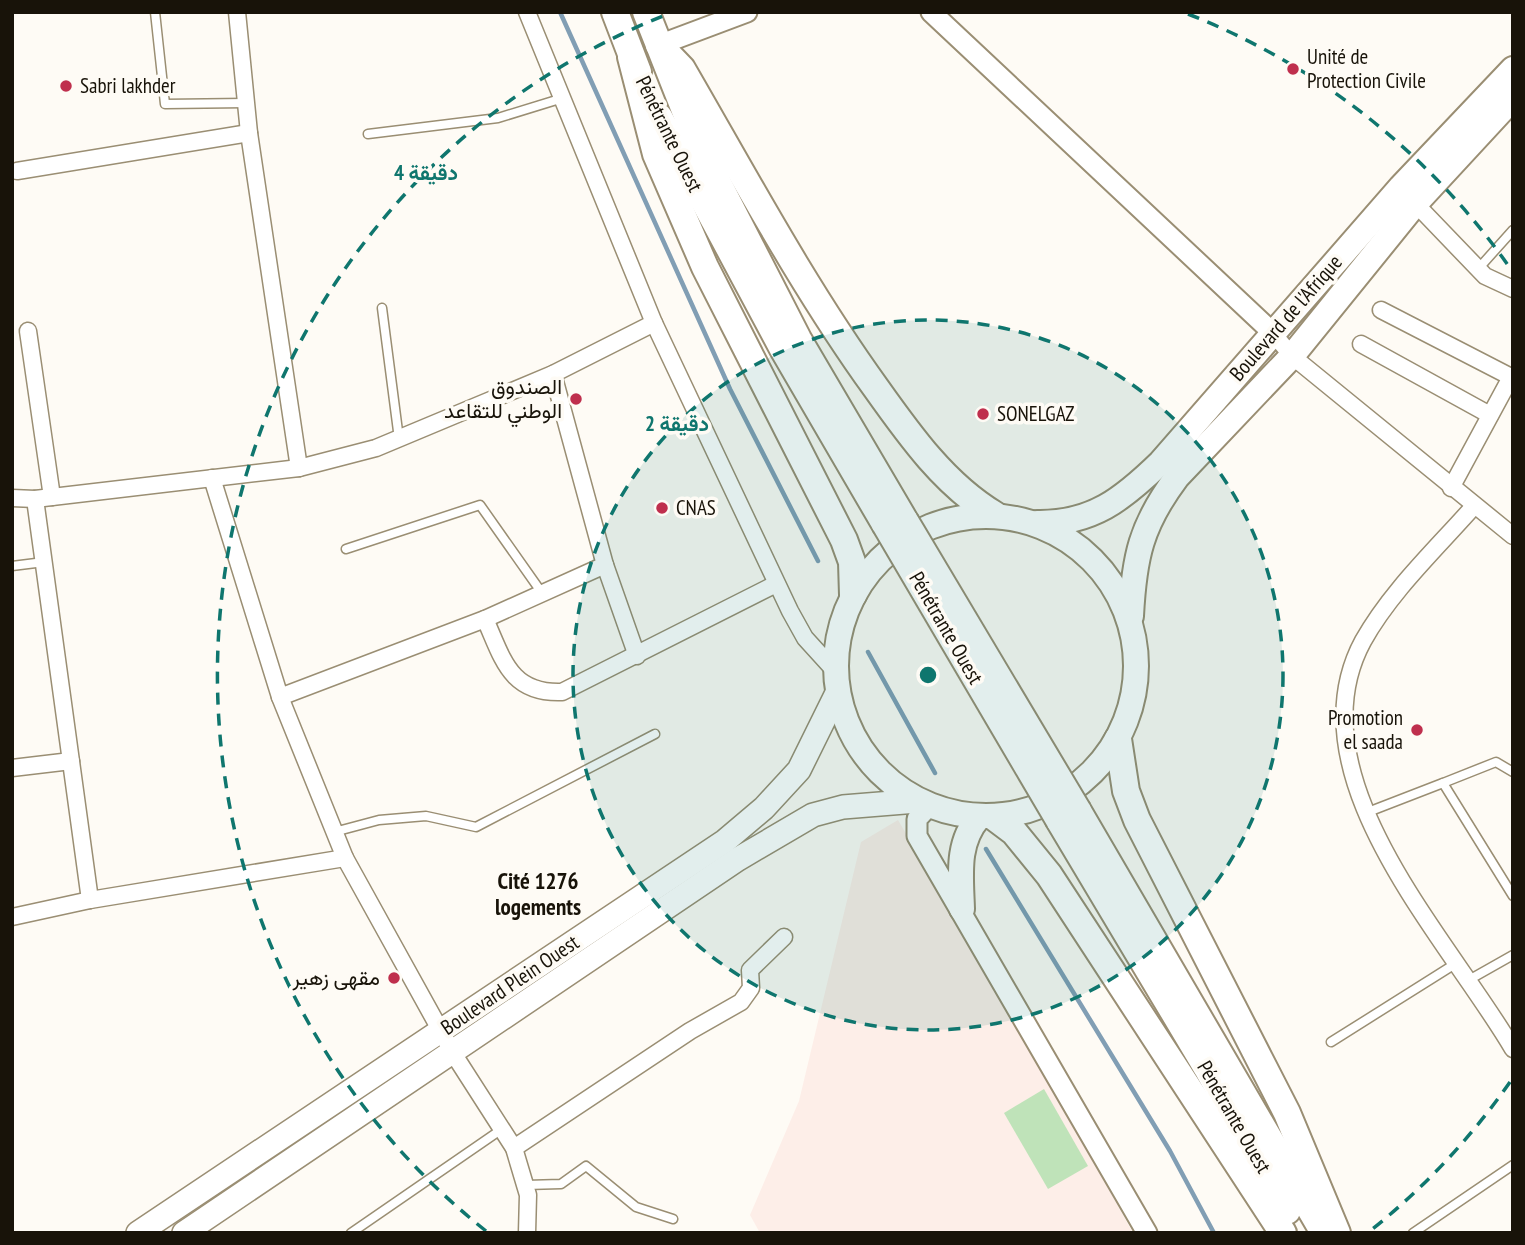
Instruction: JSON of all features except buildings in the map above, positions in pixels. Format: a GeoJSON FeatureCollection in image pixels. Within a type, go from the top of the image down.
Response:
{"type":"FeatureCollection","features":[{"type":"Feature","properties":{"kind":"highway","name":"Pénétrante Ouest"},"geometry":{"type":"LineString","coordinates":[[615,12],[631,57],[679,159],[783,349],[895,522],[1069,815],[1324,1233]]}},
{"type":"Feature","properties":{"kind":"highway","name":"Pénétrante Ouest"},"geometry":{"type":"LineString","coordinates":[[646,12],[699,146],[895,522]]}},
{"type":"Feature","properties":{"kind":"highway"},"geometry":{"type":"LineString","coordinates":[[659,45],[682,69],[835,332],[906,430],[951,482],[995,515]]}},
{"type":"Feature","properties":{"kind":"highway"},"geometry":{"type":"LineString","coordinates":[[631,57],[656,154],[705,267],[844,540],[852,562],[853,595]]}},
{"type":"Feature","properties":{"kind":"highway"},"geometry":{"type":"LineString","coordinates":[[1118,739],[1126,791],[1137,820],[1268,1076],[1337,1233]]}},
{"type":"Feature","properties":{"kind":"highway","name":"Pénétrante Ouest"},"geometry":{"type":"LineString","coordinates":[[1069,815],[1300,1233]]}},
{"type":"Feature","properties":{"kind":"highway"},"geometry":{"type":"LineString","coordinates":[[987,817],[1014,832],[1049,874],[1283,1233]]}},
{"type":"Feature","properties":{"kind":"main road","name":"Boulevard de l'Afrique"},"geometry":{"type":"LineString","coordinates":[[1130,620],[1139,546],[1147,522],[1161,499],[1177,477],[1292,356],[1408,195],[1513,69]]}},
{"type":"Feature","properties":{"kind":"main road","name":"Boulevard de l'Afrique"},"geometry":{"type":"LineString","coordinates":[[1034,523],[1056,523],[1088,515],[1126,496],[1161,462],[1272,332],[1408,195],[1513,98]]}},
{"type":"Feature","properties":{"kind":"main road"},"geometry":{"type":"LineString","coordinates":[[995,515],[1034,523],[1066,538],[1094,560],[1115,588],[1130,620],[1136,650],[1136,681],[1130,711],[1118,739],[1096,769],[1066,794],[1032,810],[987,817],[923,803],[888,782],[865,756],[848,726],[836,682],[839,632],[853,595],[881,559],[898,544],[928,527],[961,517],[995,515]]}},
{"type":"Feature","properties":{"kind":"main road","name":"Boulevard Plein Ouest"},"geometry":{"type":"LineString","coordinates":[[138,1233],[735,833],[799,770],[836,682]]}},
{"type":"Feature","properties":{"kind":"main road","name":"Boulevard Plein Ouest"},"geometry":{"type":"LineString","coordinates":[[184,1233],[738,859],[813,815],[843,807],[923,803]]}},
{"type":"Feature","properties":{"kind":"main road"},"geometry":{"type":"LineString","coordinates":[[962,909],[962,846],[968,830],[987,817]]}},
{"type":"Feature","properties":{"kind":"street"},"geometry":{"type":"LineString","coordinates":[[237,12],[249,133],[299,468]]}},
{"type":"Feature","properties":{"kind":"street"},"geometry":{"type":"LineString","coordinates":[[527,12],[654,323],[776,584],[805,638],[836,682]]}},
{"type":"Feature","properties":{"kind":"street"},"geometry":{"type":"LineString","coordinates":[[659,45],[747,12]]}},
{"type":"Feature","properties":{"kind":"street"},"geometry":{"type":"LineString","coordinates":[[932,12],[1272,332],[1292,356],[1513,536]]}},
{"type":"Feature","properties":{"kind":"street"},"geometry":{"type":"LineString","coordinates":[[17,171],[249,133]]}},
{"type":"Feature","properties":{"kind":"street"},"geometry":{"type":"LineString","coordinates":[[1408,195],[1478,269],[1503,286],[1513,289]]}},
{"type":"Feature","properties":{"kind":"street"},"geometry":{"type":"LineString","coordinates":[[1381,310],[1512,378],[1451,488]]}},
{"type":"Feature","properties":{"kind":"street"},"geometry":{"type":"LineString","coordinates":[[12,498],[35,499],[299,468],[376,448],[553,374],[654,323]]}},
{"type":"Feature","properties":{"kind":"street"},"geometry":{"type":"LineString","coordinates":[[28,331],[52,497]]}},
{"type":"Feature","properties":{"kind":"street"},"geometry":{"type":"LineString","coordinates":[[1361,344],[1490,415]]}},
{"type":"Feature","properties":{"kind":"street"},"geometry":{"type":"LineString","coordinates":[[553,374],[605,565],[636,656]]}},
{"type":"Feature","properties":{"kind":"street"},"geometry":{"type":"LineString","coordinates":[[212,478],[279,698],[334,832],[345,858],[453,1053],[514,1148],[526,1185],[527,1233]]}},
{"type":"Feature","properties":{"kind":"street"},"geometry":{"type":"LineString","coordinates":[[35,499],[90,900]]}},
{"type":"Feature","properties":{"kind":"street"},"geometry":{"type":"LineString","coordinates":[[1474,506],[1388,604],[1363,642],[1348,681],[1343,716],[1347,752],[1367,812],[1399,873],[1455,964],[1508,1032],[1513,1049]]}},
{"type":"Feature","properties":{"kind":"street"},"geometry":{"type":"LineString","coordinates":[[279,698],[485,619],[605,565]]}},
{"type":"Feature","properties":{"kind":"street"},"geometry":{"type":"LineString","coordinates":[[485,619],[509,671],[519,681],[545,692],[562,692],[776,584]]}},
{"type":"Feature","properties":{"kind":"street"},"geometry":{"type":"LineString","coordinates":[[12,768],[71,761]]}},
{"type":"Feature","properties":{"kind":"street"},"geometry":{"type":"LineString","coordinates":[[923,803],[916,819],[917,836],[962,909],[1147,1233]]}},
{"type":"Feature","properties":{"kind":"street"},"geometry":{"type":"LineString","coordinates":[[12,917],[90,900],[345,858]]}},
{"type":"Feature","properties":{"kind":"street"},"geometry":{"type":"LineString","coordinates":[[514,1148],[690,1031],[741,1002],[751,988],[750,970],[784,937]]}},
{"type":"Feature","properties":{"kind":"lane"},"geometry":{"type":"LineString","coordinates":[[155,12],[165,104],[246,103]]}},
{"type":"Feature","properties":{"kind":"lane"},"geometry":{"type":"LineString","coordinates":[[368,134],[498,118],[563,98]]}},
{"type":"Feature","properties":{"kind":"lane"},"geometry":{"type":"LineString","coordinates":[[1478,269],[1513,230]]}},
{"type":"Feature","properties":{"kind":"lane"},"geometry":{"type":"LineString","coordinates":[[382,308],[400,439]]}},
{"type":"Feature","properties":{"kind":"lane"},"geometry":{"type":"LineString","coordinates":[[346,549],[480,505],[542,593]]}},
{"type":"Feature","properties":{"kind":"lane"},"geometry":{"type":"LineString","coordinates":[[12,566],[44,562]]}},
{"type":"Feature","properties":{"kind":"lane"},"geometry":{"type":"LineString","coordinates":[[334,832],[379,820],[426,816],[476,827],[655,734]]}},
{"type":"Feature","properties":{"kind":"lane"},"geometry":{"type":"LineString","coordinates":[[1367,812],[1496,762],[1513,772]]}},
{"type":"Feature","properties":{"kind":"lane"},"geometry":{"type":"LineString","coordinates":[[1443,783],[1513,896]]}},
{"type":"Feature","properties":{"kind":"lane"},"geometry":{"type":"LineString","coordinates":[[1467,981],[1513,955]]}},
{"type":"Feature","properties":{"kind":"lane"},"geometry":{"type":"LineString","coordinates":[[1331,1042],[1455,964]]}},
{"type":"Feature","properties":{"kind":"lane"},"geometry":{"type":"LineString","coordinates":[[351,1233],[502,1129]]}},
{"type":"Feature","properties":{"kind":"lane"},"geometry":{"type":"LineString","coordinates":[[1413,1233],[1513,1165]]}},
{"type":"Feature","properties":{"kind":"lane"},"geometry":{"type":"LineString","coordinates":[[526,1185],[561,1184],[586,1166],[636,1207],[673,1219]]}},
{"type":"Feature","properties":{"kind":"shaded area"},"geometry":{"type":"Polygon","coordinates":[[[898,820],[997,988],[1133,1233],[760,1233],[750,1215],[799,1101],[861,842],[898,820]]]}},
{"type":"Feature","properties":{"kind":"green space"},"geometry":{"type":"Polygon","coordinates":[[[1044,1089],[1088,1166],[1048,1189],[1004,1113],[1044,1089]]]}},
{"type":"Feature","properties":{"kind":"waterway"},"geometry":{"type":"LineString","coordinates":[[560,12],[730,389],[818,561]]}},
{"type":"Feature","properties":{"kind":"waterway"},"geometry":{"type":"LineString","coordinates":[[868,652],[935,773]]}},
{"type":"Feature","properties":{"kind":"waterway"},"geometry":{"type":"LineString","coordinates":[[986,849],[1170,1151],[1214,1233]]}},
{"type":"Feature","properties":{"kind":"place","name":"Unité de Protection Civile"},"geometry":{"type":"Point","coordinates":[1293,69]}},
{"type":"Feature","properties":{"kind":"place","name":"Sabri lakhder"},"geometry":{"type":"Point","coordinates":[66,86]}},
{"type":"Feature","properties":{"kind":"place","name":"الصندوق الوطني للتقاعد"},"geometry":{"type":"Point","coordinates":[576,399]}},
{"type":"Feature","properties":{"kind":"place","name":"SONELGAZ"},"geometry":{"type":"Point","coordinates":[983,414]}},
{"type":"Feature","properties":{"kind":"place","name":"CNAS"},"geometry":{"type":"Point","coordinates":[662,508]}},
{"type":"Feature","properties":{"kind":"place","name":"Promotion el saada"},"geometry":{"type":"Point","coordinates":[1417,730]}},
{"type":"Feature","properties":{"kind":"place","name":"مقهى زهير"},"geometry":{"type":"Point","coordinates":[394,978]}},
{"type":"Feature","properties":{"kind":"district","name":"Cité 1276 logements"},"geometry":{"type":"Point","coordinates":[538,894]}}]}
